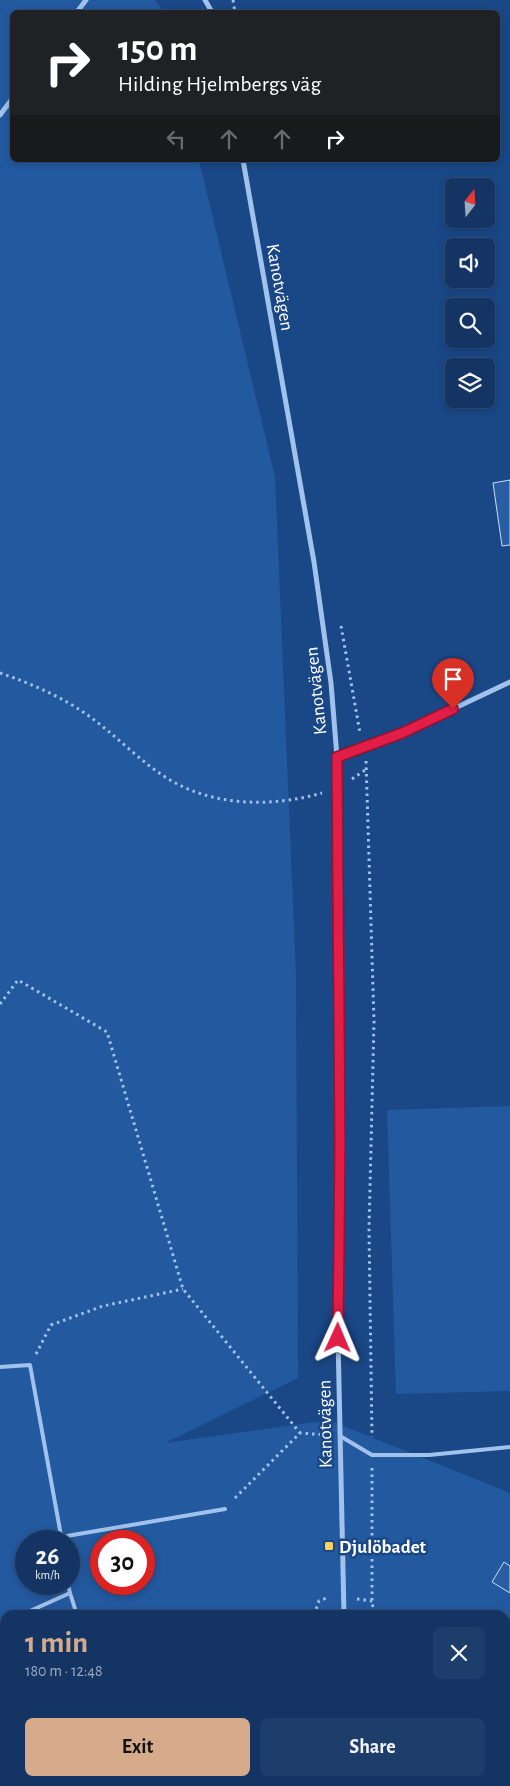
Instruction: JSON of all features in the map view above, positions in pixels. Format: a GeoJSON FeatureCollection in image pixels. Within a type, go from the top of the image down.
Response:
{"type":"FeatureCollection","features":[{"type":"Feature","properties":{"kind":"street"},"geometry":{"type":"LineString","coordinates":[[0,115],[10,102]]}},
{"type":"Feature","properties":{"kind":"street","name":"Kanotvägen"},"geometry":{"type":"LineString","coordinates":[[243,162],[314,562],[331,682],[337,757],[340,1436],[344,1610]]}},
{"type":"Feature","properties":{"kind":"street"},"geometry":{"type":"LineString","coordinates":[[337,757],[402,733],[510,682]]}},
{"type":"Feature","properties":{"kind":"lane"},"geometry":{"type":"LineString","coordinates":[[0,1367],[30,1365],[59,1530]]}},
{"type":"Feature","properties":{"kind":"lane"},"geometry":{"type":"LineString","coordinates":[[340,1436],[372,1455],[428,1455],[510,1447]]}},
{"type":"Feature","properties":{"kind":"lane"},"geometry":{"type":"LineString","coordinates":[[80,1536],[225,1509]]}},
{"type":"Feature","properties":{"kind":"lane"},"geometry":{"type":"LineString","coordinates":[[33,1610],[68,1595]]}},
{"type":"Feature","properties":{"kind":"lane"},"geometry":{"type":"LineString","coordinates":[[70,1595],[75,1610]]}},
{"type":"Feature","properties":{"kind":"path"},"geometry":{"type":"LineString","coordinates":[[0,673],[27,682],[64,701],[87,715],[171,780],[207,796],[241,802],[268,802],[311,796],[338,789],[368,768],[374,1021],[369,1230],[373,1610]]}},
{"type":"Feature","properties":{"kind":"path"},"geometry":{"type":"LineString","coordinates":[[0,1004],[18,980],[107,1032],[183,1290],[300,1433],[340,1436]]}},
{"type":"Feature","properties":{"kind":"path"},"geometry":{"type":"LineString","coordinates":[[30,1365],[51,1325],[104,1306],[183,1290]]}},
{"type":"Feature","properties":{"kind":"path"},"geometry":{"type":"LineString","coordinates":[[225,1509],[300,1433]]}},
{"type":"Feature","properties":{"kind":"shaded area"},"geometry":{"type":"Polygon","coordinates":[[[0,0],[155,0],[162,10],[10,10],[10,162],[199,162],[275,477],[296,974],[298,1378],[165,1443],[329,1420],[510,1493],[510,1610],[0,1610],[0,0]]]}},
{"type":"Feature","properties":{"kind":"shaded area"},"geometry":{"type":"Polygon","coordinates":[[[510,1106],[510,1391],[396,1394],[387,1110],[510,1106]]]}},
{"type":"Feature","properties":{"kind":"building"},"geometry":{"type":"Polygon","coordinates":[[[510,480],[510,545],[502,546],[493,483],[510,480]]]}},
{"type":"Feature","properties":{"kind":"building"},"geometry":{"type":"Polygon","coordinates":[[[504,1562],[510,1566],[510,1593],[492,1582],[504,1562]]]}},
{"type":"Feature","properties":{"kind":"place","name":"Djulöbadet"},"geometry":{"type":"Point","coordinates":[329,1546]}},
{"type":"Feature","properties":{"kind":"route"},"geometry":{"type":"LineString","coordinates":[[338,1338],[340,1143],[337,757],[402,733],[453,709]]}}]}
